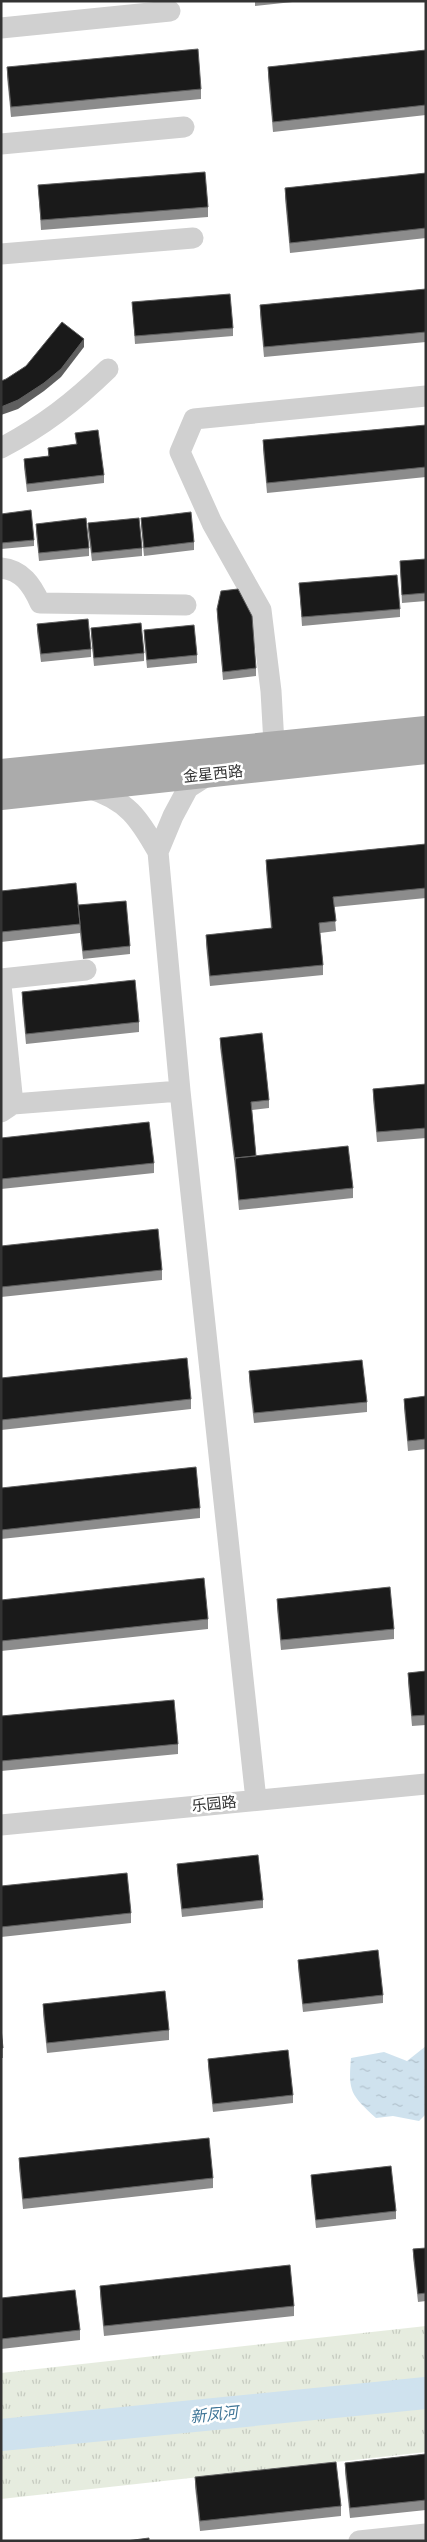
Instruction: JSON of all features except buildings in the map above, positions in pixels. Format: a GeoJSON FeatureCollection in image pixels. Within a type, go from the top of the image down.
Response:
{"type":"FeatureCollection","features":[{"type":"Feature","properties":{"kind":"main road","name":"金星西路"},"geometry":{"type":"LineString","coordinates":[[1,772],[426,729]]}},
{"type":"Feature","properties":{"kind":"main road","name":"金星西路"},"geometry":{"type":"LineString","coordinates":[[1,797],[426,751]]}},
{"type":"Feature","properties":{"kind":"street"},"geometry":{"type":"LineString","coordinates":[[1,28],[170,11]]}},
{"type":"Feature","properties":{"kind":"street"},"geometry":{"type":"LineString","coordinates":[[1,144],[184,127]]}},
{"type":"Feature","properties":{"kind":"street"},"geometry":{"type":"LineString","coordinates":[[1,254],[193,238]]}},
{"type":"Feature","properties":{"kind":"street"},"geometry":{"type":"LineString","coordinates":[[1,448],[37,429],[84,392],[108,369]]}},
{"type":"Feature","properties":{"kind":"street"},"geometry":{"type":"LineString","coordinates":[[274,744],[271,691],[261,610],[212,523],[180,452],[194,419],[426,396]]}},
{"type":"Feature","properties":{"kind":"street"},"geometry":{"type":"LineString","coordinates":[[1,568],[11,569],[32,584],[40,603],[186,605]]}},
{"type":"Feature","properties":{"kind":"street"},"geometry":{"type":"LineString","coordinates":[[158,852],[173,816],[188,788],[210,774]]}},
{"type":"Feature","properties":{"kind":"street"},"geometry":{"type":"LineString","coordinates":[[86,788],[109,795],[129,809],[145,829],[158,852],[180,1091],[256,1800]]}},
{"type":"Feature","properties":{"kind":"street"},"geometry":{"type":"LineString","coordinates":[[1,979],[86,970]]}},
{"type":"Feature","properties":{"kind":"street"},"geometry":{"type":"LineString","coordinates":[[1,985],[7,1108],[180,1091]]}},
{"type":"Feature","properties":{"kind":"street","name":"乐园路"},"geometry":{"type":"LineString","coordinates":[[1,1825],[426,1784]]}},
{"type":"Feature","properties":{"kind":"street"},"geometry":{"type":"LineString","coordinates":[[359,2541],[426,2534]]}},
{"type":"Feature","properties":{"kind":"green space"},"geometry":{"type":"Polygon","coordinates":[[[426,2326],[426,2452],[1,2499],[1,2373],[426,2326]]]}},
{"type":"Feature","properties":{"kind":"water"},"geometry":{"type":"Polygon","coordinates":[[[426,2046],[426,2114],[419,2121],[393,2116],[376,2118],[361,2104],[353,2092],[350,2078],[351,2058],[384,2052],[407,2061],[426,2046]]]}},
{"type":"Feature","properties":{"kind":"waterway","name":"新凤河"},"geometry":{"type":"LineString","coordinates":[[1,2435],[426,2393]]}}]}
